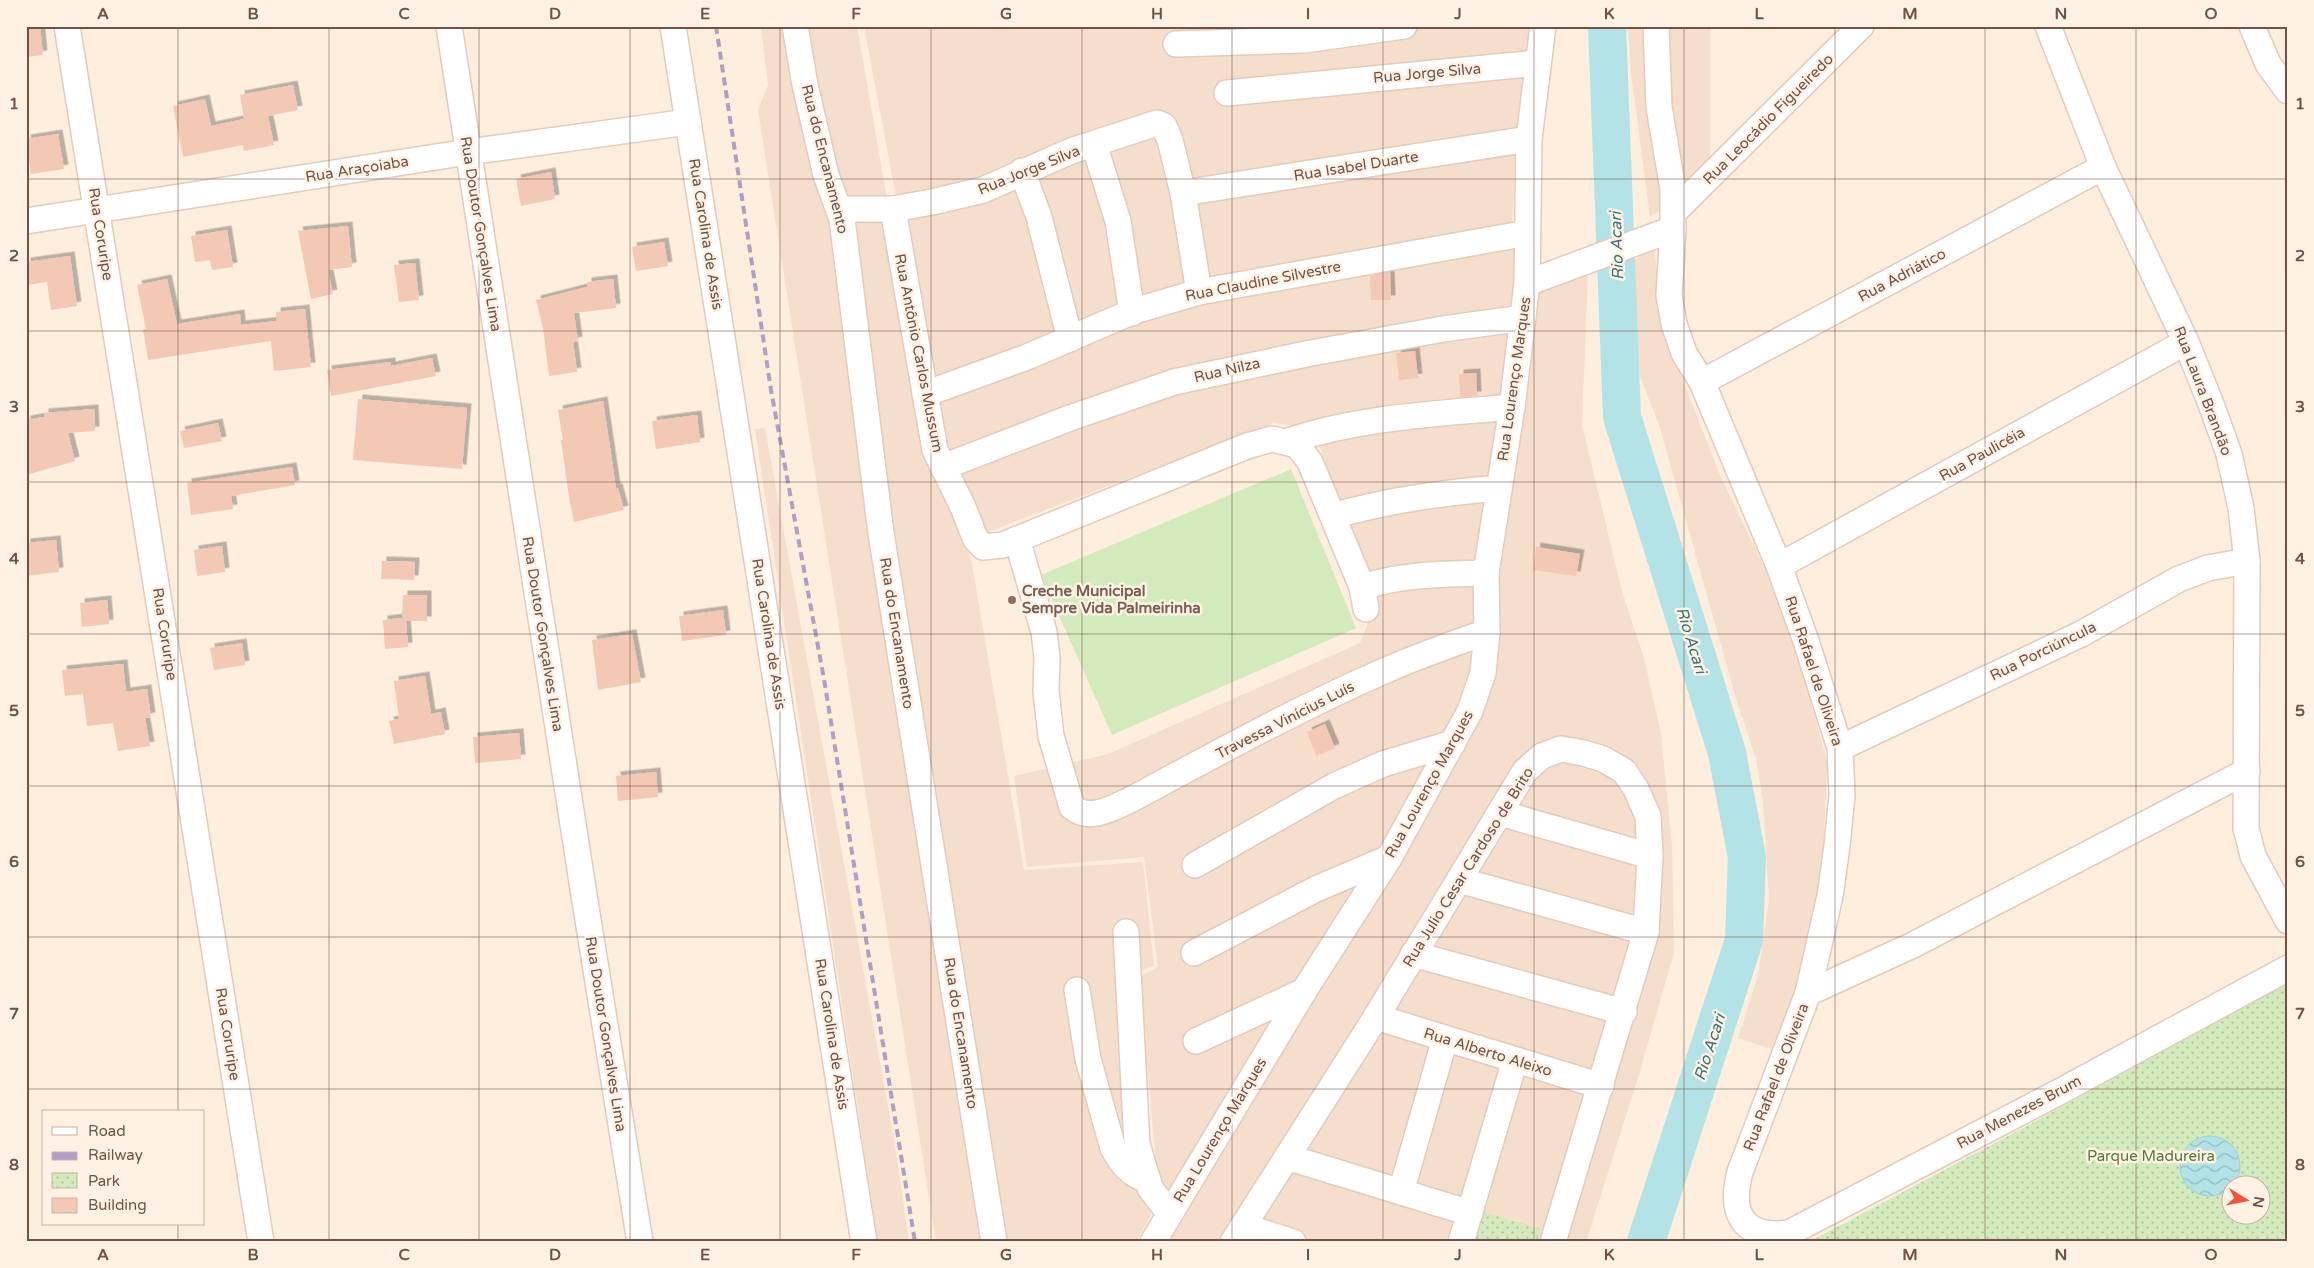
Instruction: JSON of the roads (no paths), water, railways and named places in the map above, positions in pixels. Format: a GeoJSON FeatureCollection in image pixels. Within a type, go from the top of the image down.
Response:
{"type":"FeatureCollection","features":[{"type":"Feature","properties":{"kind":"street","name":"Rua Coruripe"},"geometry":{"type":"LineString","coordinates":[[67,26],[262,1242]]}},
{"type":"Feature","properties":{"kind":"street","name":"Rua Doutor Gonçalves Lima"},"geometry":{"type":"LineString","coordinates":[[448,26],[640,1242]]}},
{"type":"Feature","properties":{"kind":"street","name":"Rua Carolina de Assis"},"geometry":{"type":"LineString","coordinates":[[673,26],[864,1242]]}},
{"type":"Feature","properties":{"kind":"street","name":"Rua do Encanamento"},"geometry":{"type":"LineString","coordinates":[[795,26],[805,85],[826,175],[839,209],[851,278],[881,533],[994,1242]]}},
{"type":"Feature","properties":{"kind":"street"},"geometry":{"type":"LineString","coordinates":[[1176,44],[1304,40],[1404,26]]}},
{"type":"Feature","properties":{"kind":"street","name":"Rua Lourenço Marques"},"geometry":{"type":"LineString","coordinates":[[1153,1242],[1304,991],[1389,858],[1470,711],[1483,672],[1487,632],[1486,574],[1512,408],[1527,283],[1529,139],[1544,26]]}},
{"type":"Feature","properties":{"kind":"street","name":"Rua Rafael de Oliveira"},"geometry":{"type":"LineString","coordinates":[[1656,26],[1659,107],[1673,190],[1666,225],[1669,295],[1674,324],[1684,352],[1702,382],[1778,566],[1806,641],[1840,748],[1842,795],[1830,896],[1808,993],[1736,1188],[1735,1199],[1738,1212],[1747,1224]]}},
{"type":"Feature","properties":{"kind":"street","name":"Rua Leocádio Figueiredo"},"geometry":{"type":"LineString","coordinates":[[1666,225],[1861,26]]}},
{"type":"Feature","properties":{"kind":"street","name":"Rua Laura Brandão"},"geometry":{"type":"LineString","coordinates":[[2048,26],[2103,167],[2186,342],[2229,454],[2242,508],[2247,562],[2246,828],[2253,856],[2288,921]]}},
{"type":"Feature","properties":{"kind":"street"},"geometry":{"type":"LineString","coordinates":[[2252,26],[2268,64],[2288,91]]}},
{"type":"Feature","properties":{"kind":"street","name":"Rua Jorge Silva"},"geometry":{"type":"LineString","coordinates":[[1227,93],[1538,63]]}},
{"type":"Feature","properties":{"kind":"street","name":"Rua Araçoiaba"},"geometry":{"type":"LineString","coordinates":[[26,221],[468,152],[688,122]]}},
{"type":"Feature","properties":{"kind":"street","name":"Rua Jorge Silva"},"geometry":{"type":"LineString","coordinates":[[839,209],[893,209],[983,190],[1071,151],[1158,123],[1168,131],[1182,194]]}},
{"type":"Feature","properties":{"kind":"street","name":"Rua Isabel Duarte"},"geometry":{"type":"LineString","coordinates":[[1182,194],[1529,139]]}},
{"type":"Feature","properties":{"kind":"street"},"geometry":{"type":"LineString","coordinates":[[1094,144],[1118,221],[1132,313]]}},
{"type":"Feature","properties":{"kind":"street","name":"Rua Adriático"},"geometry":{"type":"LineString","coordinates":[[1702,382],[2103,167]]}},
{"type":"Feature","properties":{"kind":"street"},"geometry":{"type":"LineString","coordinates":[[1022,172],[1040,217],[1070,339]]}},
{"type":"Feature","properties":{"kind":"street"},"geometry":{"type":"LineString","coordinates":[[1182,194],[1199,292]]}},
{"type":"Feature","properties":{"kind":"street","name":"Rua Antônio Carlos Mussum"},"geometry":{"type":"LineString","coordinates":[[893,209],[935,450],[963,507],[975,538],[983,547],[994,547],[1017,539]]}},
{"type":"Feature","properties":{"kind":"street"},"geometry":{"type":"LineString","coordinates":[[1527,283],[1666,225]]}},
{"type":"Feature","properties":{"kind":"street","name":"Rua Claudine Silvestre"},"geometry":{"type":"LineString","coordinates":[[925,394],[1027,357],[1132,313],[1199,292],[1527,233]]}},
{"type":"Feature","properties":{"kind":"street","name":"Rua Nilza"},"geometry":{"type":"LineString","coordinates":[[943,467],[1070,418],[1191,378],[1306,354],[1443,329],[1523,318]]}},
{"type":"Feature","properties":{"kind":"street","name":"Rua Paulicéia"},"geometry":{"type":"LineString","coordinates":[[1778,566],[2186,342]]}},
{"type":"Feature","properties":{"kind":"street"},"geometry":{"type":"LineString","coordinates":[[1288,442],[1326,429],[1398,417],[1512,408]]}},
{"type":"Feature","properties":{"kind":"street"},"geometry":{"type":"LineString","coordinates":[[1017,539],[1247,446],[1272,439],[1297,445],[1304,450],[1333,516],[1364,598],[1405,576],[1486,574]]}},
{"type":"Feature","properties":{"kind":"street"},"geometry":{"type":"LineString","coordinates":[[1333,516],[1411,497],[1499,488]]}},
{"type":"Feature","properties":{"kind":"street","name":"Travessa Vinícius Luís"},"geometry":{"type":"LineString","coordinates":[[1017,539],[1044,632],[1047,657],[1046,691],[1050,736],[1072,807],[1086,814],[1099,813],[1130,800],[1319,700],[1384,671],[1487,632]]}},
{"type":"Feature","properties":{"kind":"street","name":"Rua Porciúncula"},"geometry":{"type":"LineString","coordinates":[[1840,748],[2081,634],[2179,580],[2208,568],[2247,562]]}},
{"type":"Feature","properties":{"kind":"street"},"geometry":{"type":"LineString","coordinates":[[1196,865],[1334,786],[1383,764],[1453,742]]}},
{"type":"Feature","properties":{"kind":"street","name":"Rua Julio Cesar Cardoso de Brito"},"geometry":{"type":"LineString","coordinates":[[1238,1234],[1376,1017],[1525,772],[1542,756],[1561,750],[1584,753],[1603,759],[1624,771],[1636,789],[1648,816],[1650,856],[1646,932],[1624,1012],[1553,1242]]}},
{"type":"Feature","properties":{"kind":"street"},"geometry":{"type":"LineString","coordinates":[[1808,993],[1913,945],[2247,771]]}},
{"type":"Feature","properties":{"kind":"street"},"geometry":{"type":"LineString","coordinates":[[1500,813],[1650,856]]}},
{"type":"Feature","properties":{"kind":"street"},"geometry":{"type":"LineString","coordinates":[[1194,953],[1316,889],[1389,858]]}},
{"type":"Feature","properties":{"kind":"street"},"geometry":{"type":"LineString","coordinates":[[1459,880],[1646,932]]}},
{"type":"Feature","properties":{"kind":"street"},"geometry":{"type":"LineString","coordinates":[[1126,932],[1137,1144],[1150,1188],[1169,1213]]}},
{"type":"Feature","properties":{"kind":"street"},"geometry":{"type":"LineString","coordinates":[[1413,954],[1624,1012]]}},
{"type":"Feature","properties":{"kind":"street","name":"Rua Menezes Brum"},"geometry":{"type":"LineString","coordinates":[[1747,1224],[1768,1235],[1790,1233],[2288,968]]}},
{"type":"Feature","properties":{"kind":"street"},"geometry":{"type":"LineString","coordinates":[[1077,990],[1088,1059],[1113,1148],[1131,1173],[1148,1180]]}},
{"type":"Feature","properties":{"kind":"street"},"geometry":{"type":"LineString","coordinates":[[1196,1041],[1304,991]]}},
{"type":"Feature","properties":{"kind":"street","name":"Rua Alberto Aleixo"},"geometry":{"type":"LineString","coordinates":[[1376,1017],[1601,1086]]}},
{"type":"Feature","properties":{"kind":"street"},"geometry":{"type":"LineString","coordinates":[[1401,1192],[1445,1038]]}},
{"type":"Feature","properties":{"kind":"street"},"geometry":{"type":"LineString","coordinates":[[1461,1242],[1515,1060]]}},
{"type":"Feature","properties":{"kind":"street"},"geometry":{"type":"LineString","coordinates":[[1287,1157],[1470,1213]]}},
{"type":"Feature","properties":{"kind":"street"},"geometry":{"type":"LineString","coordinates":[[1238,1234],[1293,1242]]}},
{"type":"Feature","properties":{"kind":"water"},"geometry":{"type":"Polygon","coordinates":[[[2204,1136],[2216,1136],[2227,1141],[2235,1149],[2240,1160],[2239,1176],[2222,1176],[2222,1194],[2216,1196],[2204,1196],[2193,1191],[2185,1183],[2180,1172],[2180,1160],[2185,1149],[2193,1141],[2204,1136]]]}},
{"type":"Feature","properties":{"kind":"waterway","name":"Rio Acari"},"geometry":{"type":"LineString","coordinates":[[1607,26],[1622,417],[1727,753],[1747,857],[1744,940],[1646,1242]]}},
{"type":"Feature","properties":{"kind":"railway"},"geometry":{"type":"LineString","coordinates":[[716,26],[771,390],[824,679],[915,1242]]}},
{"type":"Feature","properties":{"kind":"place","name":"Creche Municipal Sempre Vida Palmeirinha"},"geometry":{"type":"Point","coordinates":[1012,600]}},
{"type":"Feature","properties":{"kind":"park label","name":"Parque Madureira"},"geometry":{"type":"Point","coordinates":[2151,1156]}}]}
